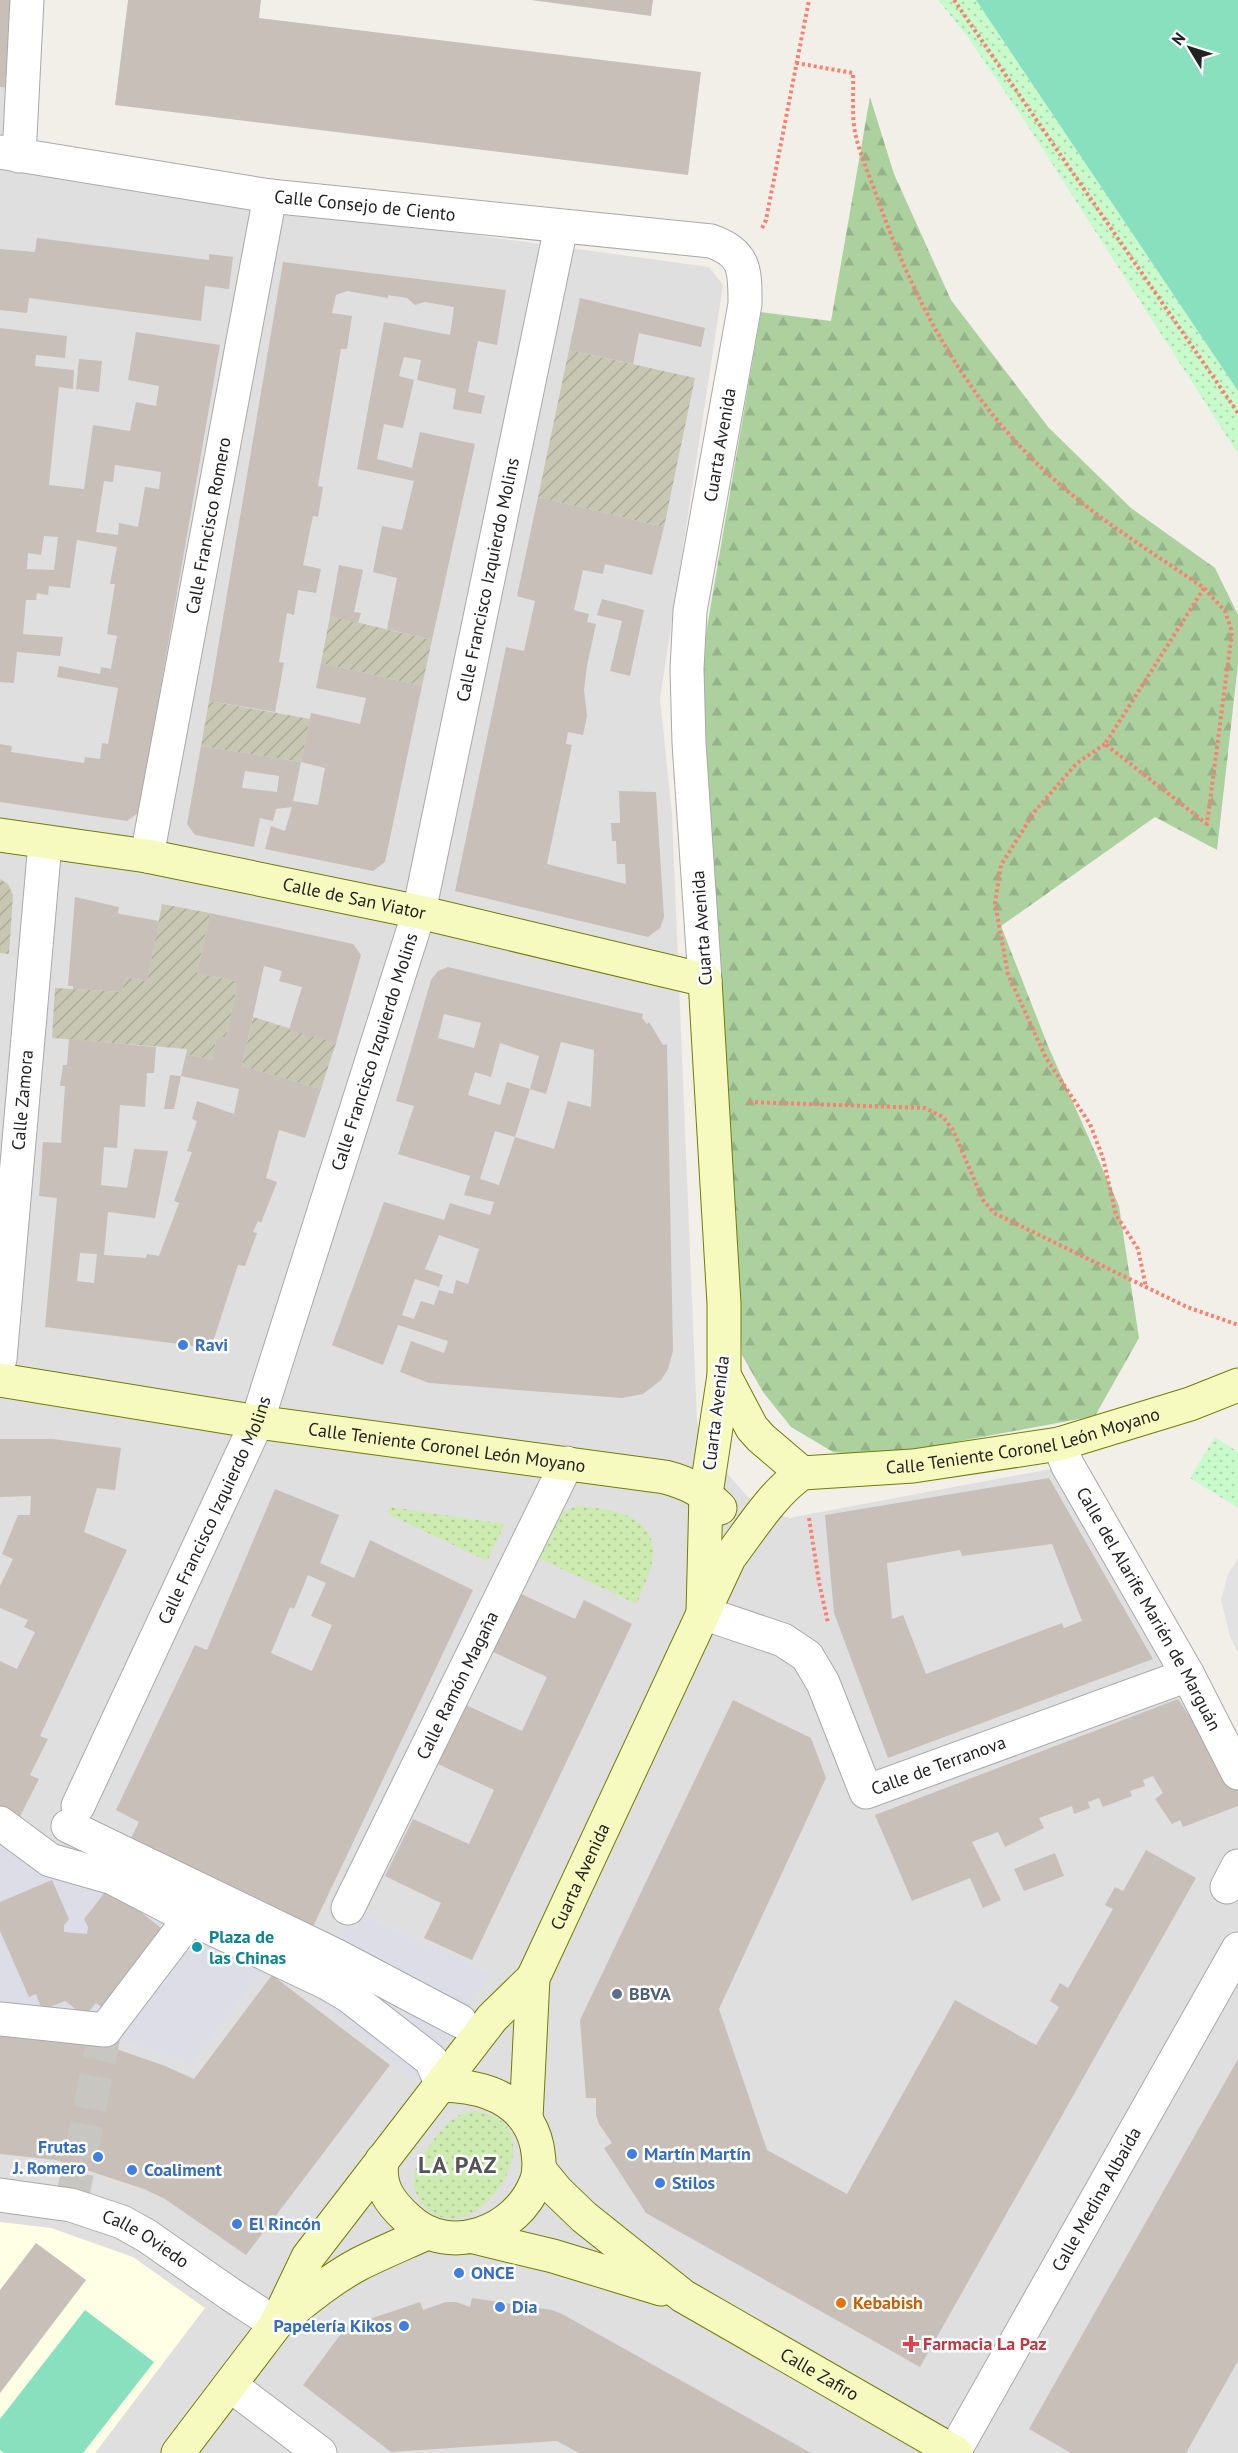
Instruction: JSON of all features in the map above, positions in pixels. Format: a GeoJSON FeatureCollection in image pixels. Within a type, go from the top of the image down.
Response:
{"type":"FeatureCollection","features":[{"type":"Feature","properties":{"kind":"street"},"geometry":{"type":"LineString","coordinates":[[9,154],[27,0]]}},
{"type":"Feature","properties":{"kind":"street","name":"Calle Consejo de Ciento"},"geometry":{"type":"LineString","coordinates":[[9,154],[270,196],[711,241],[737,258]]}},
{"type":"Feature","properties":{"kind":"street","name":"Calle Francisco Romero"},"geometry":{"type":"LineString","coordinates":[[147,856],[270,196]]}},
{"type":"Feature","properties":{"kind":"street","name":"Calle Francisco Izquierdo Molins"},"geometry":{"type":"LineString","coordinates":[[460,2021],[73,1816],[257,1422],[419,912],[561,227]]}},
{"type":"Feature","properties":{"kind":"street","name":"Cuarta Avenida"},"geometry":{"type":"LineString","coordinates":[[703,1613],[706,1494],[724,1376],[724,1304],[689,743],[687,669],[690,622],[744,304],[737,258]]}},
{"type":"Feature","properties":{"kind":"street","name":"Calle de San Viator"},"geometry":{"type":"LineString","coordinates":[[0,835],[147,856],[419,912],[705,980]]}},
{"type":"Feature","properties":{"kind":"street","name":"Calle Zamora"},"geometry":{"type":"LineString","coordinates":[[0,1359],[45,843]]}},
{"type":"Feature","properties":{"kind":"street"},"geometry":{"type":"LineString","coordinates":[[724,1376],[752,1428],[802,1473],[781,1490],[729,1558]]}},
{"type":"Feature","properties":{"kind":"street","name":"Calle Teniente Coronel León Moyano"},"geometry":{"type":"LineString","coordinates":[[0,1380],[257,1422],[665,1477],[691,1485],[706,1494],[723,1511],[730,1526],[729,1558]]}},
{"type":"Feature","properties":{"kind":"street","name":"Calle Teniente Coronel León Moyano"},"geometry":{"type":"LineString","coordinates":[[802,1473],[913,1466],[1059,1444],[1190,1404],[1238,1386]]}},
{"type":"Feature","properties":{"kind":"street","name":"Calle del Alarife Marién de Marguán"},"geometry":{"type":"LineString","coordinates":[[1059,1444],[1068,1466],[1188,1675],[1238,1773]]}},
{"type":"Feature","properties":{"kind":"street","name":"Calle Ramón Magaña"},"geometry":{"type":"LineString","coordinates":[[348,1908],[567,1463]]}},
{"type":"Feature","properties":{"kind":"street","name":"Cuarta Avenida"},"geometry":{"type":"LineString","coordinates":[[442,2085],[492,2018],[533,1978],[729,1558]]}},
{"type":"Feature","properties":{"kind":"street","name":"Calle de Terranova"},"geometry":{"type":"LineString","coordinates":[[703,1613],[783,1641],[807,1656],[823,1683],[866,1792],[1188,1675]]}},
{"type":"Feature","properties":{"kind":"street"},"geometry":{"type":"LineString","coordinates":[[0,1822],[50,1860],[113,1878],[349,1996],[431,2060],[442,2085]]}},
{"type":"Feature","properties":{"kind":"street"},"geometry":{"type":"LineString","coordinates":[[0,2019],[105,2030],[190,1918]]}},
{"type":"Feature","properties":{"kind":"street","name":"Calle Medina Albaida"},"geometry":{"type":"LineString","coordinates":[[955,2452],[1238,1949]]}},
{"type":"Feature","properties":{"kind":"street","name":"Cuarta Avenida"},"geometry":{"type":"LineString","coordinates":[[526,2118],[533,1978]]}},
{"type":"Feature","properties":{"kind":"street"},"geometry":{"type":"LineString","coordinates":[[382,2160],[381,2177],[385,2193],[403,2215],[427,2233],[458,2238],[474,2237],[492,2230],[520,2207],[537,2182],[540,2169],[535,2138],[526,2118],[516,2107],[495,2094],[470,2086],[442,2085]]}},
{"type":"Feature","properties":{"kind":"street"},"geometry":{"type":"LineString","coordinates":[[178,2453],[276,2324],[308,2258],[442,2085]]}},
{"type":"Feature","properties":{"kind":"street","name":"Calle Zafiro"},"geometry":{"type":"LineString","coordinates":[[540,2169],[557,2191],[584,2217],[683,2296],[955,2452]]}},
{"type":"Feature","properties":{"kind":"street","name":"Calle Oviedo"},"geometry":{"type":"LineString","coordinates":[[0,2195],[71,2205],[122,2222],[147,2236],[276,2324]]}},
{"type":"Feature","properties":{"kind":"street"},"geometry":{"type":"LineString","coordinates":[[276,2324],[339,2276],[427,2233]]}},
{"type":"Feature","properties":{"kind":"street","name":"Calle Zafiro"},"geometry":{"type":"LineString","coordinates":[[474,2237],[584,2265],[683,2296]]}},
{"type":"Feature","properties":{"kind":"street"},"geometry":{"type":"LineString","coordinates":[[230,2385],[320,2453]]}},
{"type":"Feature","properties":{"kind":"path"},"geometry":{"type":"LineString","coordinates":[[737,258],[766,220],[809,0]]}},
{"type":"Feature","properties":{"kind":"path"},"geometry":{"type":"LineString","coordinates":[[954,0],[1238,413]]}},
{"type":"Feature","properties":{"kind":"path"},"geometry":{"type":"LineString","coordinates":[[796,63],[853,73],[855,135],[887,225],[911,284],[939,338],[975,391],[1014,440],[1057,482],[1105,519],[1204,588],[1225,611],[1232,632],[1207,824],[1105,744]]}},
{"type":"Feature","properties":{"kind":"path"},"geometry":{"type":"LineString","coordinates":[[1146,1287],[1138,1248],[1116,1215],[1103,1158],[1090,1124],[1046,1058],[1008,974],[995,903],[1000,865],[1035,811],[1077,763],[1105,744],[1204,588]]}},
{"type":"Feature","properties":{"kind":"path"},"geometry":{"type":"LineString","coordinates":[[712,1101],[925,1108],[943,1117],[953,1130],[983,1200],[994,1213],[1187,1307],[1238,1325]]}},
{"type":"Feature","properties":{"kind":"shaded area"},"geometry":{"type":"Polygon","coordinates":[[[0,0],[37,0],[28,174],[709,267],[723,285],[660,699],[672,814],[697,1421],[704,1448],[759,1509],[789,1518],[1056,1468],[1238,1782],[1238,2453],[0,2453],[0,0]]]}},
{"type":"Feature","properties":{"kind":"shaded area"},"geometry":{"type":"Polygon","coordinates":[[[569,350],[695,378],[664,527],[538,497],[569,350]]]}},
{"type":"Feature","properties":{"kind":"shaded area"},"geometry":{"type":"Polygon","coordinates":[[[330,616],[432,640],[422,686],[321,663],[330,616]]]}},
{"type":"Feature","properties":{"kind":"shaded area"},"geometry":{"type":"Polygon","coordinates":[[[209,701],[310,719],[301,762],[201,746],[209,701]]]}},
{"type":"Feature","properties":{"kind":"shaded area"},"geometry":{"type":"Polygon","coordinates":[[[0,879],[8,884],[13,895],[9,954],[0,953],[0,879]]]}},
{"type":"Feature","properties":{"kind":"shaded area"},"geometry":{"type":"Polygon","coordinates":[[[162,904],[210,913],[197,973],[235,981],[236,991],[226,1038],[217,1036],[212,1060],[186,1054],[187,1049],[52,1038],[55,988],[122,992],[125,977],[147,981],[162,904]]]}},
{"type":"Feature","properties":{"kind":"shaded area"},"geometry":{"type":"Polygon","coordinates":[[[253,1017],[336,1043],[321,1089],[242,1066],[253,1017]]]}},
{"type":"Feature","properties":{"kind":"shaded area"},"geometry":{"type":"Polygon","coordinates":[[[1238,1558],[1238,1653],[1230,1636],[1221,1600],[1228,1574],[1238,1558]]]}},
{"type":"Feature","properties":{"kind":"shaded area","name":"Plaza de las Chinas"},"geometry":{"type":"Polygon","coordinates":[[[0,1823],[272,1959],[191,2065],[130,2043],[31,2026],[0,2025],[0,1931],[29,1997],[36,1994],[42,2009],[65,2001],[85,2016],[96,2003],[101,2007],[161,1928],[109,1887],[84,1918],[88,1927],[87,1934],[64,1932],[64,1925],[69,1919],[0,1902],[0,1823]]]}},
{"type":"Feature","properties":{"kind":"shaded area"},"geometry":{"type":"Polygon","coordinates":[[[348,1908],[491,1974],[453,2031],[414,2080],[317,1998],[327,1983],[348,1908]]]}},
{"type":"Feature","properties":{"kind":"shaded area"},"geometry":{"type":"Polygon","coordinates":[[[0,2222],[51,2228],[133,2257],[205,2308],[95,2453],[0,2453],[0,2222]]]}},
{"type":"Feature","properties":{"kind":"green space"},"geometry":{"type":"Polygon","coordinates":[[[938,0],[976,0],[1238,391],[1238,454],[1024,120],[967,36],[938,0]]]}},
{"type":"Feature","properties":{"kind":"green space"},"geometry":{"type":"Polygon","coordinates":[[[976,0],[1238,0],[1238,391],[976,0]]]}},
{"type":"Feature","properties":{"kind":"green space"},"geometry":{"type":"Polygon","coordinates":[[[870,97],[894,174],[951,300],[1049,428],[1131,508],[1215,568],[1238,615],[1238,664],[1217,850],[1155,817],[1001,926],[1048,1046],[1119,1206],[1139,1338],[1095,1416],[875,1457],[833,1452],[791,1427],[763,1392],[742,1355],[700,668],[761,312],[831,321],[870,97]]]}},
{"type":"Feature","properties":{"kind":"green space"},"geometry":{"type":"Polygon","coordinates":[[[1215,1437],[1238,1452],[1238,1508],[1190,1478],[1215,1437]]]}},
{"type":"Feature","properties":{"kind":"green space"},"geometry":{"type":"Polygon","coordinates":[[[576,1506],[600,1508],[625,1515],[636,1520],[651,1538],[653,1558],[637,1604],[536,1557],[560,1514],[576,1506]]]}},
{"type":"Feature","properties":{"kind":"green space"},"geometry":{"type":"Polygon","coordinates":[[[391,1507],[505,1524],[487,1561],[388,1514],[387,1511],[391,1507]]]}},
{"type":"Feature","properties":{"kind":"green space"},"geometry":{"type":"Polygon","coordinates":[[[474,2111],[499,2119],[511,2135],[513,2155],[506,2176],[493,2196],[475,2211],[456,2218],[436,2215],[424,2206],[416,2193],[414,2172],[422,2156],[441,2131],[460,2115],[474,2111]]]}},
{"type":"Feature","properties":{"kind":"green space"},"geometry":{"type":"Polygon","coordinates":[[[85,2310],[154,2362],[83,2453],[4,2453],[0,2450],[0,2419],[85,2310]]]}},
{"type":"Feature","properties":{"kind":"building"},"geometry":{"type":"Polygon","coordinates":[[[0,0],[18,0],[13,88],[0,87],[0,0]]]}},
{"type":"Feature","properties":{"kind":"building"},"geometry":{"type":"Polygon","coordinates":[[[128,0],[261,0],[259,18],[701,72],[688,175],[115,105],[128,0]]]}},
{"type":"Feature","properties":{"kind":"building"},"geometry":{"type":"Polygon","coordinates":[[[531,0],[653,0],[651,16],[531,0]]]}},
{"type":"Feature","properties":{"kind":"building"},"geometry":{"type":"Polygon","coordinates":[[[37,238],[209,260],[209,254],[233,257],[229,289],[205,286],[201,321],[29,298],[27,313],[0,310],[0,249],[35,252],[37,238]]]}},
{"type":"Feature","properties":{"kind":"building"},"geometry":{"type":"Polygon","coordinates":[[[283,262],[506,290],[497,345],[478,341],[468,392],[485,396],[481,414],[453,409],[456,389],[417,380],[421,360],[404,357],[399,376],[414,380],[403,428],[384,424],[377,459],[412,468],[420,432],[475,444],[432,640],[387,629],[397,578],[373,572],[382,526],[402,530],[414,481],[357,469],[384,322],[450,335],[454,307],[425,302],[415,305],[407,298],[388,295],[388,298],[347,291],[336,295],[332,313],[352,316],[347,349],[341,349],[318,486],[323,487],[318,517],[313,516],[303,565],[321,569],[316,593],[298,590],[294,615],[287,613],[279,662],[284,663],[275,712],[209,701],[283,262]]]}},
{"type":"Feature","properties":{"kind":"building"},"geometry":{"type":"Polygon","coordinates":[[[580,298],[705,328],[701,347],[639,333],[633,364],[569,350],[580,298]]]}},
{"type":"Feature","properties":{"kind":"building"},"geometry":{"type":"Polygon","coordinates":[[[0,328],[67,336],[65,358],[36,355],[35,366],[74,370],[73,389],[59,387],[49,485],[84,489],[93,425],[130,431],[136,402],[156,406],[159,386],[128,380],[136,332],[220,345],[139,812],[127,821],[0,802],[0,744],[12,746],[11,752],[84,763],[85,757],[100,759],[102,743],[108,744],[118,688],[57,677],[59,666],[100,674],[101,667],[111,669],[117,636],[107,634],[115,584],[110,584],[117,547],[77,540],[70,588],[49,586],[48,595],[37,593],[36,600],[26,600],[23,634],[63,637],[60,656],[17,652],[14,683],[0,682],[0,328]],[[115,465],[113,482],[104,481],[96,532],[118,535],[119,523],[138,527],[145,487],[159,489],[161,472],[115,465]],[[44,536],[41,555],[28,553],[27,569],[54,570],[58,537],[44,536]]]}},
{"type":"Feature","properties":{"kind":"building"},"geometry":{"type":"Polygon","coordinates":[[[79,359],[102,361],[99,392],[76,389],[79,359]]]}},
{"type":"Feature","properties":{"kind":"building"},"geometry":{"type":"Polygon","coordinates":[[[538,497],[664,527],[652,575],[605,564],[603,574],[583,570],[574,610],[589,614],[587,622],[596,624],[584,690],[587,716],[583,735],[568,732],[566,744],[572,745],[547,864],[626,884],[625,864],[617,864],[616,841],[612,841],[611,823],[620,823],[619,791],[656,792],[664,917],[660,928],[648,937],[455,891],[506,647],[524,651],[535,601],[517,596],[538,497]]]}},
{"type":"Feature","properties":{"kind":"building"},"geometry":{"type":"Polygon","coordinates":[[[339,565],[363,570],[354,612],[361,613],[358,623],[330,616],[339,565]]]}},
{"type":"Feature","properties":{"kind":"building"},"geometry":{"type":"Polygon","coordinates":[[[602,599],[644,610],[630,676],[610,671],[622,621],[597,615],[602,599]]]}},
{"type":"Feature","properties":{"kind":"building"},"geometry":{"type":"Polygon","coordinates":[[[321,663],[422,686],[385,862],[373,871],[265,849],[271,826],[285,831],[292,807],[276,809],[273,821],[260,818],[254,847],[195,835],[187,824],[201,746],[301,762],[311,713],[360,724],[366,698],[316,688],[321,663]],[[301,762],[293,801],[318,805],[325,768],[301,762]],[[245,771],[242,788],[277,792],[279,776],[245,771]]]}},
{"type":"Feature","properties":{"kind":"building"},"geometry":{"type":"Polygon","coordinates":[[[75,897],[119,907],[118,913],[120,914],[159,921],[147,981],[125,977],[122,992],[73,989],[73,986],[68,986],[75,897]]]}},
{"type":"Feature","properties":{"kind":"building"},"geometry":{"type":"Polygon","coordinates":[[[210,913],[353,944],[361,955],[336,1043],[289,1030],[302,987],[279,981],[282,971],[264,966],[242,1066],[321,1089],[305,1138],[279,1130],[266,1178],[277,1182],[261,1223],[258,1221],[253,1232],[257,1233],[245,1266],[238,1265],[211,1348],[45,1327],[57,1198],[39,1196],[43,1142],[61,1143],[65,1086],[60,1086],[63,1065],[67,1065],[69,1039],[156,1047],[154,1073],[147,1073],[145,1107],[120,1105],[117,1148],[104,1147],[101,1185],[127,1188],[134,1149],[168,1151],[155,1218],[108,1212],[104,1255],[146,1258],[147,1254],[159,1256],[179,1203],[174,1201],[192,1152],[187,1151],[197,1121],[192,1119],[197,1101],[234,1114],[239,1089],[181,1076],[186,1054],[212,1060],[217,1036],[226,1038],[236,991],[235,981],[197,973],[210,913]],[[80,1253],[77,1281],[94,1283],[97,1254],[80,1253]]]}},
{"type":"Feature","properties":{"kind":"building"},"geometry":{"type":"Polygon","coordinates":[[[448,967],[643,1014],[642,1018],[647,1024],[649,1022],[663,1045],[667,1044],[673,1351],[668,1369],[661,1380],[643,1394],[622,1398],[429,1383],[400,1372],[411,1341],[444,1353],[448,1341],[398,1325],[383,1365],[332,1345],[384,1202],[444,1220],[450,1203],[490,1215],[494,1202],[464,1195],[470,1176],[398,1154],[414,1106],[396,1101],[431,980],[438,971],[448,967]],[[444,1014],[438,1038],[474,1048],[481,1023],[444,1014]],[[561,1042],[546,1094],[530,1089],[515,1137],[554,1149],[568,1101],[591,1107],[594,1050],[561,1042]],[[500,1043],[491,1077],[475,1072],[468,1095],[500,1105],[507,1082],[530,1089],[539,1056],[500,1043]],[[495,1131],[480,1179],[499,1185],[515,1137],[495,1131]],[[439,1235],[425,1269],[443,1275],[439,1287],[415,1279],[402,1315],[414,1319],[421,1301],[434,1305],[439,1290],[453,1294],[456,1280],[468,1284],[479,1249],[439,1235]]]}},
{"type":"Feature","properties":{"kind":"building"},"geometry":{"type":"Polygon","coordinates":[[[170,1075],[181,1076],[174,1109],[164,1109],[170,1075]]]}},
{"type":"Feature","properties":{"kind":"building"},"geometry":{"type":"Polygon","coordinates":[[[0,1439],[53,1439],[121,1448],[115,1490],[97,1488],[84,1532],[127,1550],[40,1736],[48,1739],[30,1775],[39,1779],[17,1822],[0,1809],[0,1661],[17,1669],[35,1632],[24,1627],[28,1620],[0,1608],[0,1586],[13,1559],[2,1554],[18,1515],[30,1515],[31,1496],[0,1497],[0,1439]]]}},
{"type":"Feature","properties":{"kind":"building"},"geometry":{"type":"Polygon","coordinates":[[[1049,1478],[1153,1659],[888,1758],[834,1613],[825,1515],[1049,1478]],[[1052,1544],[962,1556],[960,1550],[887,1563],[892,1619],[903,1615],[926,1674],[1062,1623],[1064,1628],[1082,1621],[1052,1544]]]}},
{"type":"Feature","properties":{"kind":"building"},"geometry":{"type":"Polygon","coordinates":[[[275,1489],[339,1515],[320,1563],[354,1578],[370,1540],[473,1590],[309,1935],[126,1848],[139,1822],[116,1810],[195,1645],[207,1650],[275,1489]],[[308,1575],[294,1609],[290,1607],[271,1653],[312,1671],[332,1625],[311,1616],[326,1583],[308,1575]]]}},
{"type":"Feature","properties":{"kind":"building"},"geometry":{"type":"Polygon","coordinates":[[[519,1593],[575,1619],[584,1600],[632,1624],[472,1960],[424,1938],[441,1903],[385,1876],[413,1819],[469,1844],[494,1790],[438,1764],[466,1705],[522,1731],[547,1677],[491,1651],[519,1593]]]}},
{"type":"Feature","properties":{"kind":"building"},"geometry":{"type":"Polygon","coordinates":[[[1178,1699],[1238,1790],[1238,1806],[1183,1827],[1180,1820],[1172,1824],[1155,1799],[1163,1793],[1153,1776],[1143,1780],[1145,1786],[1130,1791],[1132,1796],[1103,1807],[1099,1798],[1088,1802],[1090,1808],[1074,1814],[1072,1806],[1039,1818],[1044,1828],[1005,1847],[998,1832],[972,1842],[1001,1900],[983,1908],[970,1878],[912,1901],[875,1815],[1178,1699]]]}},
{"type":"Feature","properties":{"kind":"building"},"geometry":{"type":"Polygon","coordinates":[[[733,1700],[811,1738],[826,1778],[719,2009],[767,2150],[847,2194],[955,2000],[1036,2045],[1059,2007],[1050,2001],[1060,1983],[1068,1988],[1113,1909],[1105,1905],[1115,1887],[1123,1891],[1146,1850],[1196,1878],[920,2367],[646,2213],[604,2148],[612,2143],[599,2124],[596,2115],[596,2098],[586,2098],[580,2020],[733,1700]]]}},
{"type":"Feature","properties":{"kind":"building"},"geometry":{"type":"Polygon","coordinates":[[[1055,1853],[1064,1876],[1024,1891],[1014,1869],[1055,1853]]]}},
{"type":"Feature","properties":{"kind":"building"},"geometry":{"type":"Polygon","coordinates":[[[52,1880],[69,1919],[64,1925],[64,1932],[87,1934],[88,1927],[84,1919],[109,1887],[161,1928],[101,2007],[96,2003],[85,2016],[65,2001],[42,2010],[36,1994],[29,1997],[0,1931],[0,1902],[52,1880]]]}},
{"type":"Feature","properties":{"kind":"building"},"geometry":{"type":"Polygon","coordinates":[[[272,1975],[390,2065],[246,2255],[165,2199],[144,2189],[56,2160],[0,2154],[0,2029],[88,2039],[165,2066],[194,2079],[272,1975]]]}},
{"type":"Feature","properties":{"kind":"building"},"geometry":{"type":"Polygon","coordinates":[[[1238,2059],[1238,2361],[1186,2453],[1071,2453],[1029,2429],[1238,2059]]]}},
{"type":"Feature","properties":{"kind":"building"},"geometry":{"type":"Polygon","coordinates":[[[36,2243],[86,2280],[0,2393],[0,2290],[36,2243]]]}},
{"type":"Feature","properties":{"kind":"building"},"geometry":{"type":"Polygon","coordinates":[[[472,2298],[552,2310],[562,2314],[811,2453],[579,2453],[557,2441],[391,2452],[303,2385],[346,2327],[420,2302],[423,2310],[446,2302],[456,2302],[470,2307],[472,2298]]]}},
{"type":"Feature","properties":{"kind":"tunnel"},"geometry":{"type":"LineString","coordinates":[[71,2205],[105,2030]]}},
{"type":"Feature","properties":{"kind":"place","name":"Ravi"},"geometry":{"type":"Point","coordinates":[183,1345]}},
{"type":"Feature","properties":{"kind":"place","name":"Plaza de las Chinas"},"geometry":{"type":"Point","coordinates":[197,1947]}},
{"type":"Feature","properties":{"kind":"place","name":"BBVA"},"geometry":{"type":"Point","coordinates":[617,1994]}},
{"type":"Feature","properties":{"kind":"place","name":"Martín Martín"},"geometry":{"type":"Point","coordinates":[632,2154]}},
{"type":"Feature","properties":{"kind":"place","name":"Frutas J. Romero"},"geometry":{"type":"Point","coordinates":[98,2157]}},
{"type":"Feature","properties":{"kind":"place","name":"Coaliment"},"geometry":{"type":"Point","coordinates":[132,2170]}},
{"type":"Feature","properties":{"kind":"place","name":"Stilos"},"geometry":{"type":"Point","coordinates":[660,2183]}},
{"type":"Feature","properties":{"kind":"place","name":"El Rincón"},"geometry":{"type":"Point","coordinates":[237,2224]}},
{"type":"Feature","properties":{"kind":"place","name":"ONCE"},"geometry":{"type":"Point","coordinates":[459,2273]}},
{"type":"Feature","properties":{"kind":"place","name":"Kebabish"},"geometry":{"type":"Point","coordinates":[841,2303]}},
{"type":"Feature","properties":{"kind":"place","name":"Dia"},"geometry":{"type":"Point","coordinates":[500,2307]}},
{"type":"Feature","properties":{"kind":"place","name":"Papelería Kikos"},"geometry":{"type":"Point","coordinates":[404,2326]}},
{"type":"Feature","properties":{"kind":"place","name":"Farmacia La Paz"},"geometry":{"type":"Point","coordinates":[911,2344]}},
{"type":"Feature","properties":{"kind":"district","name":"LA PAZ"},"geometry":{"type":"Point","coordinates":[458,2165]}}]}
